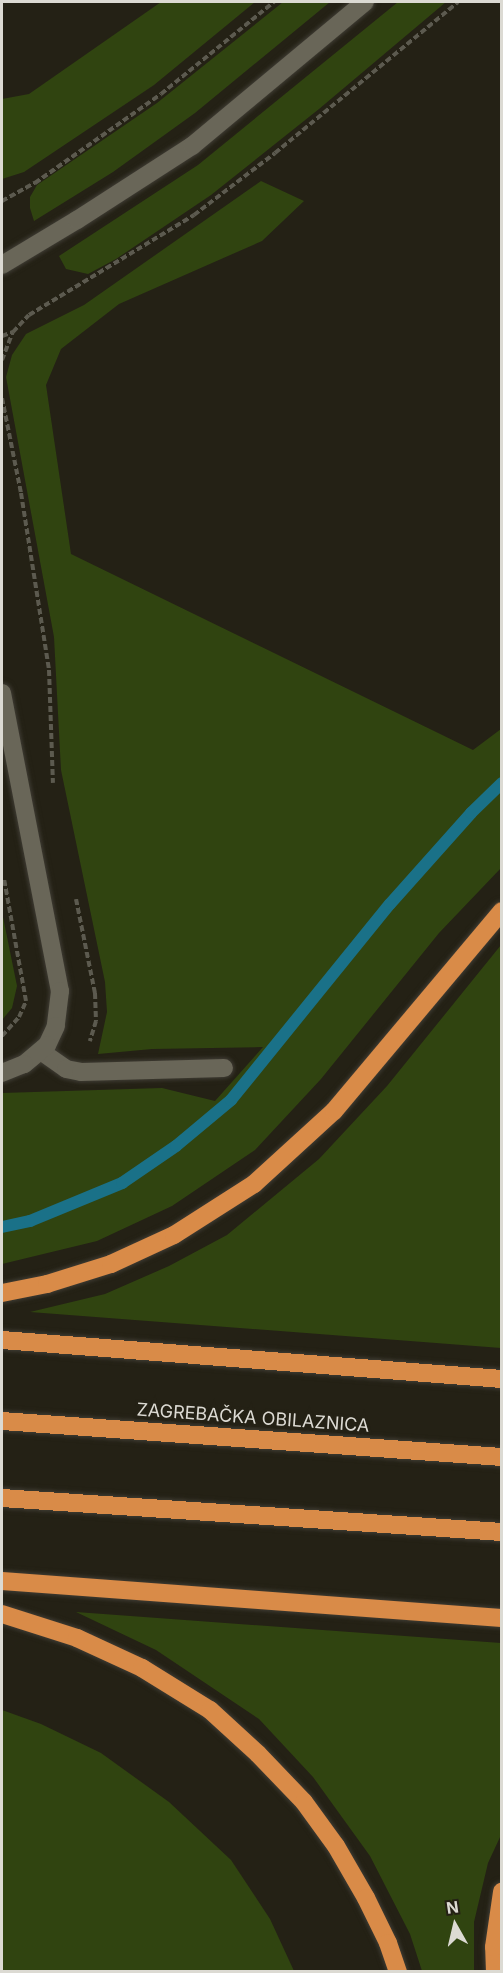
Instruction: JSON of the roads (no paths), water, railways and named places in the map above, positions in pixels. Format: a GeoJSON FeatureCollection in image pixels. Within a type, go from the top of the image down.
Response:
{"type":"FeatureCollection","features":[{"type":"Feature","properties":{"kind":"highway"},"geometry":{"type":"LineString","coordinates":[[2,1293],[47,1284],[111,1264],[174,1235],[254,1184],[334,1111],[501,911]]}},
{"type":"Feature","properties":{"kind":"highway"},"geometry":{"type":"LineString","coordinates":[[2,1340],[501,1379]]}},
{"type":"Feature","properties":{"kind":"highway","name":"ZAGREBAČKA OBILAZNICA"},"geometry":{"type":"LineString","coordinates":[[2,1421],[501,1457]]}},
{"type":"Feature","properties":{"kind":"highway"},"geometry":{"type":"LineString","coordinates":[[2,1498],[501,1532]]}},
{"type":"Feature","properties":{"kind":"highway"},"geometry":{"type":"LineString","coordinates":[[2,1581],[501,1618]]}},
{"type":"Feature","properties":{"kind":"highway"},"geometry":{"type":"LineString","coordinates":[[2,1614],[77,1638],[141,1668],[210,1710],[304,1802],[336,1846],[371,1907],[398,1971]]}},
{"type":"Feature","properties":{"kind":"highway"},"geometry":{"type":"LineString","coordinates":[[495,1971],[494,1947],[501,1892]]}},
{"type":"Feature","properties":{"kind":"street"},"geometry":{"type":"LineString","coordinates":[[2,265],[192,146],[364,2]]}},
{"type":"Feature","properties":{"kind":"street"},"geometry":{"type":"LineString","coordinates":[[2,693],[60,991],[56,1026],[42,1052],[2,1073]]}},
{"type":"Feature","properties":{"kind":"street"},"geometry":{"type":"LineString","coordinates":[[42,1052],[66,1069],[81,1072],[224,1068]]}},
{"type":"Feature","properties":{"kind":"waterway"},"geometry":{"type":"LineString","coordinates":[[2,1227],[30,1221],[122,1183],[176,1146],[231,1100],[390,904],[471,813],[502,783]]}}]}
